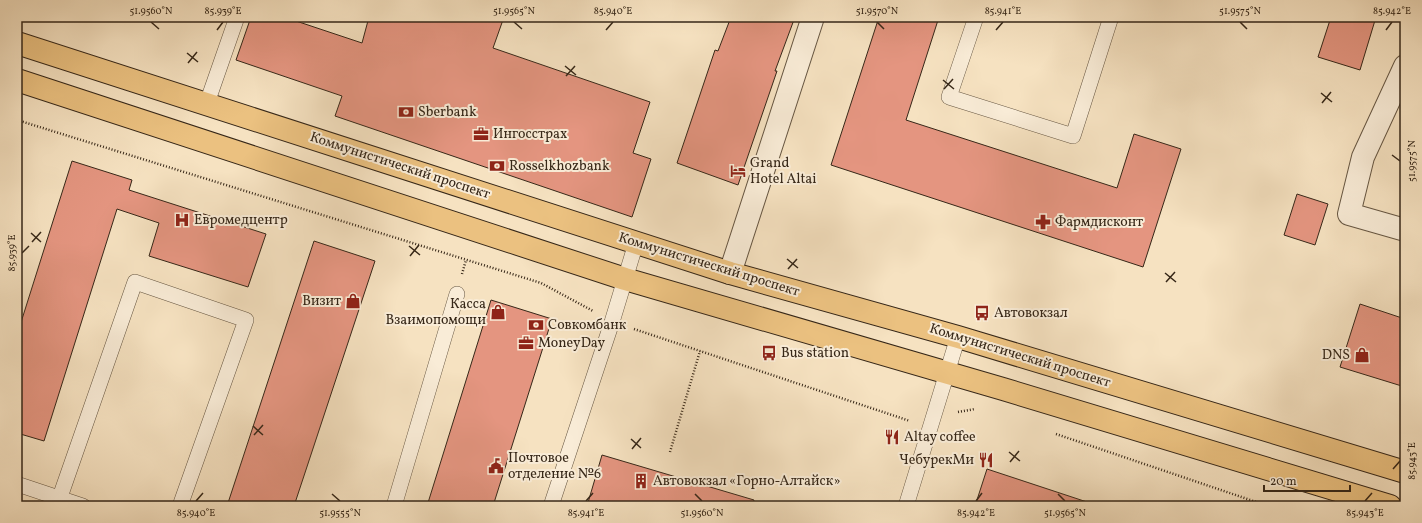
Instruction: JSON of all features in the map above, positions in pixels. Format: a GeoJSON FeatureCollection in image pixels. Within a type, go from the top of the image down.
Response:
{"type":"FeatureCollection","features":[{"type":"Feature","properties":{"kind":"main road","name":"Коммунистический проспект"},"geometry":{"type":"LineString","coordinates":[[17,43],[207,103],[730,273],[958,337],[1405,472]]}},
{"type":"Feature","properties":{"kind":"main road"},"geometry":{"type":"LineString","coordinates":[[17,80],[625,279],[947,373],[1390,506]]}},
{"type":"Feature","properties":{"kind":"street"},"geometry":{"type":"LineString","coordinates":[[730,273],[812,17]]}},
{"type":"Feature","properties":{"kind":"street"},"geometry":{"type":"LineString","coordinates":[[1405,66],[1362,156],[1348,214],[1405,230]]}},
{"type":"Feature","properties":{"kind":"lane"},"geometry":{"type":"LineString","coordinates":[[207,103],[237,17]]}},
{"type":"Feature","properties":{"kind":"lane"},"geometry":{"type":"LineString","coordinates":[[976,17],[949,97],[1073,136],[1111,17]]}},
{"type":"Feature","properties":{"kind":"lane"},"geometry":{"type":"LineString","coordinates":[[550,506],[612,322],[636,243]]}},
{"type":"Feature","properties":{"kind":"lane"},"geometry":{"type":"LineString","coordinates":[[60,497],[135,282],[246,320],[180,506]]}},
{"type":"Feature","properties":{"kind":"lane"},"geometry":{"type":"LineString","coordinates":[[394,506],[457,294]]}},
{"type":"Feature","properties":{"kind":"lane"},"geometry":{"type":"LineString","coordinates":[[906,506],[958,337]]}},
{"type":"Feature","properties":{"kind":"lane"},"geometry":{"type":"LineString","coordinates":[[17,484],[60,497],[83,506]]}},
{"type":"Feature","properties":{"kind":"path"},"geometry":{"type":"LineString","coordinates":[[17,120],[541,284],[612,322],[910,421],[978,408]]}},
{"type":"Feature","properties":{"kind":"path"},"geometry":{"type":"LineString","coordinates":[[670,452],[700,351]]}},
{"type":"Feature","properties":{"kind":"path"},"geometry":{"type":"LineString","coordinates":[[1050,432],[1268,506]]}},
{"type":"Feature","properties":{"kind":"building"},"geometry":{"type":"Polygon","coordinates":[[[251,17],[284,17],[362,43],[369,17],[504,17],[493,48],[650,102],[633,153],[651,159],[632,217],[335,116],[342,96],[236,60],[251,17]]]}},
{"type":"Feature","properties":{"kind":"building"},"geometry":{"type":"Polygon","coordinates":[[[731,17],[795,17],[775,71],[777,71],[738,185],[677,163],[715,50],[718,51],[731,17]]]}},
{"type":"Feature","properties":{"kind":"building"},"geometry":{"type":"Polygon","coordinates":[[[879,17],[939,17],[906,120],[1117,188],[1134,134],[1181,149],[1143,267],[831,165],[879,17]]]}},
{"type":"Feature","properties":{"kind":"building"},"geometry":{"type":"Polygon","coordinates":[[[1331,17],[1376,17],[1360,70],[1318,57],[1331,17]]]}},
{"type":"Feature","properties":{"kind":"building"},"geometry":{"type":"Polygon","coordinates":[[[72,161],[132,180],[129,190],[266,234],[248,287],[149,256],[159,223],[117,209],[44,441],[17,433],[17,335],[72,161]]]}},
{"type":"Feature","properties":{"kind":"building"},"geometry":{"type":"Polygon","coordinates":[[[1297,194],[1328,204],[1315,245],[1284,235],[1297,194]]]}},
{"type":"Feature","properties":{"kind":"building"},"geometry":{"type":"Polygon","coordinates":[[[314,241],[375,261],[294,506],[227,506],[314,241]]]}},
{"type":"Feature","properties":{"kind":"building"},"geometry":{"type":"Polygon","coordinates":[[[491,300],[552,319],[493,506],[427,506],[491,300]]]}},
{"type":"Feature","properties":{"kind":"building"},"geometry":{"type":"Polygon","coordinates":[[[1360,304],[1405,319],[1405,387],[1340,367],[1360,304]]]}},
{"type":"Feature","properties":{"kind":"building","name":"Автовокзал «Горно-Алтайск»"},"geometry":{"type":"Polygon","coordinates":[[[602,455],[754,500],[753,506],[587,506],[602,455]]]}},
{"type":"Feature","properties":{"kind":"building"},"geometry":{"type":"Polygon","coordinates":[[[987,469],[1087,502],[1086,506],[975,506],[987,469]]]}},
{"type":"Feature","properties":{"kind":"place","name":"Sberbank"},"geometry":{"type":"Point","coordinates":[406,112]}},
{"type":"Feature","properties":{"kind":"place","name":"Ингосстрах"},"geometry":{"type":"Point","coordinates":[481,134]}},
{"type":"Feature","properties":{"kind":"place","name":"Rosselkhozbank"},"geometry":{"type":"Point","coordinates":[497,166]}},
{"type":"Feature","properties":{"kind":"place","name":"Grand Hotel Altai"},"geometry":{"type":"Point","coordinates":[738,171]}},
{"type":"Feature","properties":{"kind":"place","name":"Евромедцентр"},"geometry":{"type":"Point","coordinates":[182,220]}},
{"type":"Feature","properties":{"kind":"place","name":"Фармдисконт"},"geometry":{"type":"Point","coordinates":[1043,222]}},
{"type":"Feature","properties":{"kind":"place","name":"Визит"},"geometry":{"type":"Point","coordinates":[353,301]}},
{"type":"Feature","properties":{"kind":"place","name":"Касса Взаимопомощи"},"geometry":{"type":"Point","coordinates":[498,312]}},
{"type":"Feature","properties":{"kind":"place","name":"Автовокзал"},"geometry":{"type":"Point","coordinates":[982,313]}},
{"type":"Feature","properties":{"kind":"place","name":"Совкомбанк"},"geometry":{"type":"Point","coordinates":[536,325]}},
{"type":"Feature","properties":{"kind":"place","name":"MoneyDay"},"geometry":{"type":"Point","coordinates":[526,343]}},
{"type":"Feature","properties":{"kind":"place","name":"Bus station"},"geometry":{"type":"Point","coordinates":[769,353]}},
{"type":"Feature","properties":{"kind":"place","name":"DNS"},"geometry":{"type":"Point","coordinates":[1362,355]}},
{"type":"Feature","properties":{"kind":"place","name":"Altay coffee"},"geometry":{"type":"Point","coordinates":[892,437]}},
{"type":"Feature","properties":{"kind":"place","name":"ЧебурекМи"},"geometry":{"type":"Point","coordinates":[986,460]}},
{"type":"Feature","properties":{"kind":"place","name":"Почтовое отделение №6"},"geometry":{"type":"Point","coordinates":[496,466]}},
{"type":"Feature","properties":{"kind":"place","name":"Автовокзал «Горно-Алтайск»"},"geometry":{"type":"Point","coordinates":[641,481]}}]}
